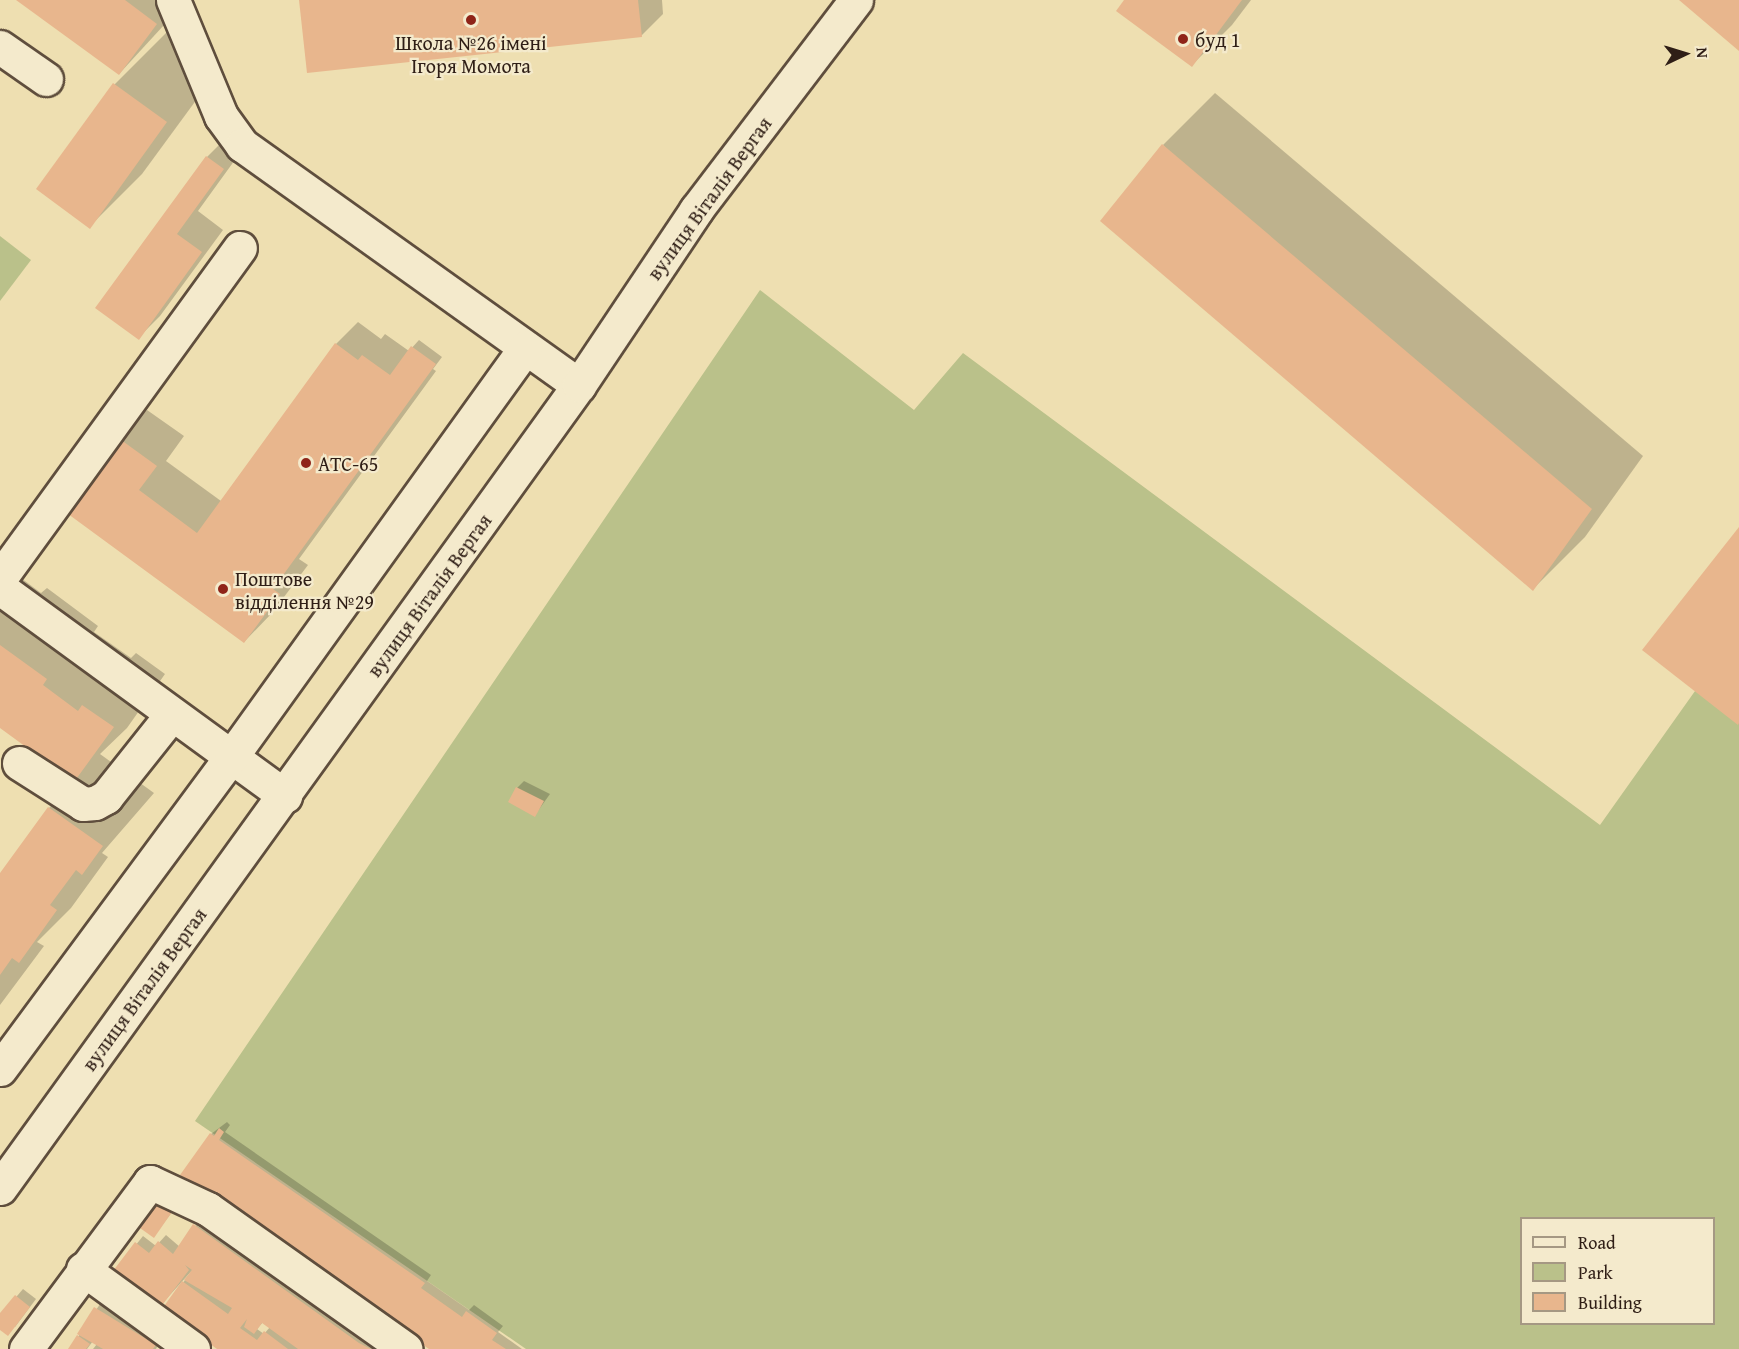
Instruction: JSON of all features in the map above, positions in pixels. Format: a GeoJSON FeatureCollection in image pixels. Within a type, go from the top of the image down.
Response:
{"type":"FeatureCollection","features":[{"type":"Feature","properties":{"kind":"street"},"geometry":{"type":"LineString","coordinates":[[173,0],[221,116],[242,145],[579,385]]}},
{"type":"Feature","properties":{"kind":"street","name":"вулиця Віталія Вергая"},"geometry":{"type":"LineString","coordinates":[[0,1188],[285,796],[579,385],[696,210],[856,0]]}},
{"type":"Feature","properties":{"kind":"street"},"geometry":{"type":"LineString","coordinates":[[0,47],[46,79]]}},
{"type":"Feature","properties":{"kind":"street"},"geometry":{"type":"LineString","coordinates":[[0,578],[240,248]]}},
{"type":"Feature","properties":{"kind":"street"},"geometry":{"type":"LineString","coordinates":[[0,1068],[231,757],[525,348]]}},
{"type":"Feature","properties":{"kind":"street"},"geometry":{"type":"LineString","coordinates":[[0,588],[285,796]]}},
{"type":"Feature","properties":{"kind":"street"},"geometry":{"type":"LineString","coordinates":[[19,763],[83,804],[95,803],[106,797],[172,714]]}},
{"type":"Feature","properties":{"kind":"street"},"geometry":{"type":"LineString","coordinates":[[26,1349],[83,1269],[150,1182],[208,1209],[406,1349]]}},
{"type":"Feature","properties":{"kind":"street"},"geometry":{"type":"LineString","coordinates":[[83,1269],[193,1349]]}},
{"type":"Feature","properties":{"kind":"green space"},"geometry":{"type":"Polygon","coordinates":[[[0,236],[31,260],[0,301],[0,236]]]}},
{"type":"Feature","properties":{"kind":"green space"},"geometry":{"type":"Polygon","coordinates":[[[760,290],[914,410],[963,353],[1600,825],[1739,629],[1739,1349],[526,1349],[195,1121],[760,290]]]}},
{"type":"Feature","properties":{"kind":"building"},"geometry":{"type":"Polygon","coordinates":[[[16,0],[125,0],[157,24],[119,75],[16,0]]]}},
{"type":"Feature","properties":{"kind":"building","name":"Школа №26 імені Ігоря Момота"},"geometry":{"type":"Polygon","coordinates":[[[299,0],[638,0],[642,37],[307,73],[299,0]]]}},
{"type":"Feature","properties":{"kind":"building","name":"буд 1"},"geometry":{"type":"Polygon","coordinates":[[[1124,0],[1242,0],[1192,67],[1116,11],[1124,0]]]}},
{"type":"Feature","properties":{"kind":"building"},"geometry":{"type":"Polygon","coordinates":[[[1679,0],[1739,0],[1739,51],[1679,0]]]}},
{"type":"Feature","properties":{"kind":"building"},"geometry":{"type":"Polygon","coordinates":[[[113,83],[167,122],[90,229],[36,189],[113,83]]]}},
{"type":"Feature","properties":{"kind":"building"},"geometry":{"type":"Polygon","coordinates":[[[1162,144],[1592,509],[1533,591],[1100,221],[1162,144]]]}},
{"type":"Feature","properties":{"kind":"building"},"geometry":{"type":"Polygon","coordinates":[[[206,156],[224,169],[177,234],[202,252],[139,340],[95,308],[206,156]]]}},
{"type":"Feature","properties":{"kind":"building"},"geometry":{"type":"Polygon","coordinates":[[[335,343],[358,360],[362,355],[390,375],[411,346],[436,364],[273,589],[280,594],[244,643],[64,511],[117,437],[157,466],[139,490],[197,533],[335,343]]]}},
{"type":"Feature","properties":{"kind":"building"},"geometry":{"type":"Polygon","coordinates":[[[1739,527],[1739,723],[1738,725],[1642,650],[1739,527]]]}},
{"type":"Feature","properties":{"kind":"building"},"geometry":{"type":"Polygon","coordinates":[[[0,645],[47,679],[43,685],[78,711],[82,705],[114,727],[74,782],[0,728],[0,645]]]}},
{"type":"Feature","properties":{"kind":"building"},"geometry":{"type":"Polygon","coordinates":[[[516,787],[544,801],[535,817],[508,802],[516,787]]]}},
{"type":"Feature","properties":{"kind":"building"},"geometry":{"type":"Polygon","coordinates":[[[48,807],[103,846],[82,875],[76,870],[50,905],[57,910],[19,963],[12,958],[0,975],[0,873],[48,807]]]}},
{"type":"Feature","properties":{"kind":"building"},"geometry":{"type":"Polygon","coordinates":[[[219,1128],[224,1132],[219,1140],[425,1283],[421,1288],[462,1317],[466,1311],[497,1333],[492,1340],[506,1349],[429,1349],[180,1175],[210,1133],[214,1136],[219,1128]]]}},
{"type":"Feature","properties":{"kind":"building"},"geometry":{"type":"Polygon","coordinates":[[[158,1202],[172,1212],[154,1238],[140,1228],[158,1202]]]}},
{"type":"Feature","properties":{"kind":"building"},"geometry":{"type":"Polygon","coordinates":[[[193,1224],[359,1343],[371,1349],[298,1349],[262,1323],[254,1334],[244,1327],[247,1319],[240,1328],[257,1340],[264,1331],[288,1349],[217,1349],[162,1309],[182,1281],[228,1314],[232,1308],[184,1280],[192,1270],[185,1265],[189,1270],[160,1308],[113,1271],[135,1242],[149,1253],[158,1241],[173,1254],[193,1224]]]}},
{"type":"Feature","properties":{"kind":"building"},"geometry":{"type":"Polygon","coordinates":[[[15,1295],[30,1307],[8,1336],[0,1330],[0,1313],[15,1295]]]}},
{"type":"Feature","properties":{"kind":"building"},"geometry":{"type":"Polygon","coordinates":[[[94,1307],[156,1345],[153,1349],[103,1349],[77,1334],[94,1307]]]}},
{"type":"Feature","properties":{"kind":"building"},"geometry":{"type":"Polygon","coordinates":[[[77,1335],[90,1344],[86,1349],[68,1349],[77,1335]]]}},
{"type":"Feature","properties":{"kind":"place","name":"Школа №26 імені Ігоря Момота"},"geometry":{"type":"Point","coordinates":[471,20]}},
{"type":"Feature","properties":{"kind":"place","name":"буд 1"},"geometry":{"type":"Point","coordinates":[1183,39]}},
{"type":"Feature","properties":{"kind":"place","name":"АТС-65"},"geometry":{"type":"Point","coordinates":[306,463]}},
{"type":"Feature","properties":{"kind":"place","name":"Поштове відділення №29"},"geometry":{"type":"Point","coordinates":[223,589]}}]}
